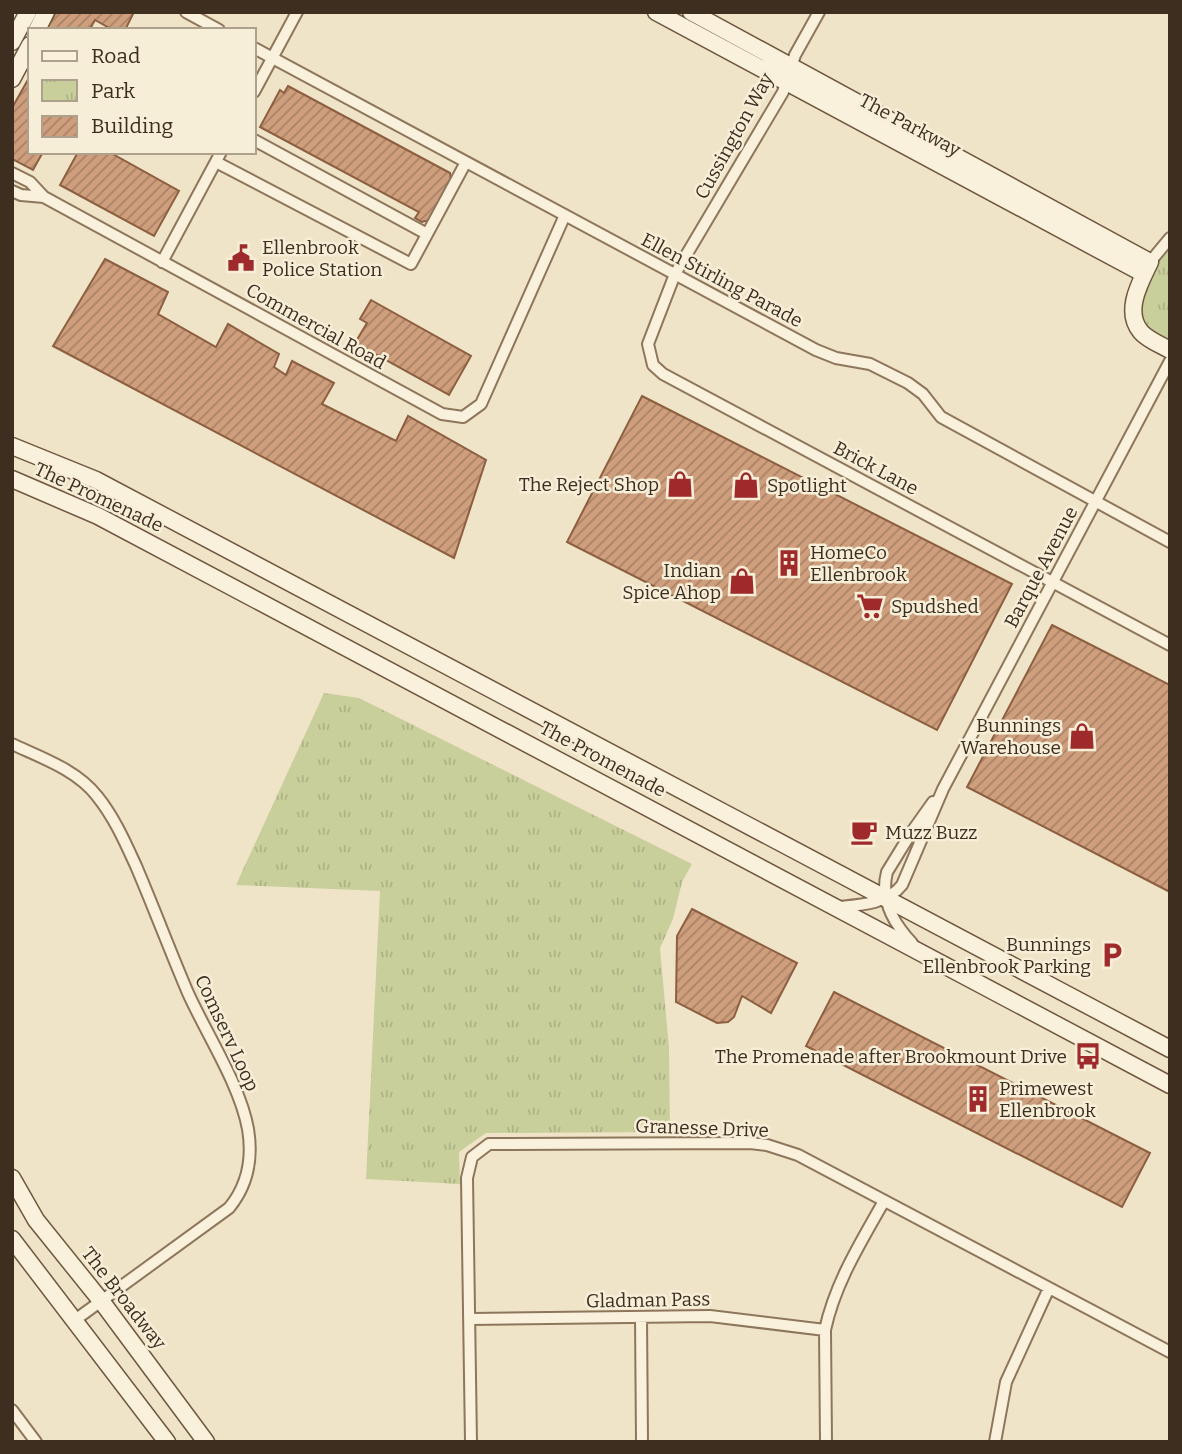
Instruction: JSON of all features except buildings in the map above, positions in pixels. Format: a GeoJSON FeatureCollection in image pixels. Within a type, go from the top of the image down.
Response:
{"type":"FeatureCollection","features":[{"type":"Feature","properties":{"kind":"main road"},"geometry":{"type":"LineString","coordinates":[[12,42],[28,12]]}},
{"type":"Feature","properties":{"kind":"main road"},"geometry":{"type":"LineString","coordinates":[[38,28],[46,12]]}},
{"type":"Feature","properties":{"kind":"main road","name":"The Parkway"},"geometry":{"type":"LineString","coordinates":[[656,12],[789,75],[1147,268]]}},
{"type":"Feature","properties":{"kind":"main road","name":"The Parkway"},"geometry":{"type":"LineString","coordinates":[[691,12],[789,75]]}},
{"type":"Feature","properties":{"kind":"main road"},"geometry":{"type":"LineString","coordinates":[[12,79],[28,49]]}},
{"type":"Feature","properties":{"kind":"main road"},"geometry":{"type":"LineString","coordinates":[[1147,268],[1133,308],[1135,321],[1141,332],[1170,350]]}},
{"type":"Feature","properties":{"kind":"main road","name":"The Promenade"},"geometry":{"type":"LineString","coordinates":[[12,446],[96,480],[1170,1049]]}},
{"type":"Feature","properties":{"kind":"main road","name":"The Promenade"},"geometry":{"type":"LineString","coordinates":[[12,479],[97,516],[1170,1085]]}},
{"type":"Feature","properties":{"kind":"main road","name":"The Broadway"},"geometry":{"type":"LineString","coordinates":[[12,1178],[36,1220],[102,1302],[206,1442]]}},
{"type":"Feature","properties":{"kind":"main road"},"geometry":{"type":"LineString","coordinates":[[12,1238],[167,1442]]}},
{"type":"Feature","properties":{"kind":"street"},"geometry":{"type":"LineString","coordinates":[[186,12],[215,28]]}},
{"type":"Feature","properties":{"kind":"street"},"geometry":{"type":"LineString","coordinates":[[256,89],[297,12]]}},
{"type":"Feature","properties":{"kind":"street","name":"Cussington Way"},"geometry":{"type":"LineString","coordinates":[[674,274],[783,92],[819,12]]}},
{"type":"Feature","properties":{"kind":"street","name":"Ellen Stirling Parade"},"geometry":{"type":"LineString","coordinates":[[256,49],[816,350],[836,358],[870,364],[908,383],[923,394],[942,417],[1095,502],[1168,538]]}},
{"type":"Feature","properties":{"kind":"street"},"geometry":{"type":"LineString","coordinates":[[256,142],[427,234]]}},
{"type":"Feature","properties":{"kind":"street"},"geometry":{"type":"LineString","coordinates":[[162,262],[219,157],[411,264],[466,162]]}},
{"type":"Feature","properties":{"kind":"street","name":"Commercial Road"},"geometry":{"type":"LineString","coordinates":[[12,173],[30,182],[44,197],[442,414],[463,417],[481,404],[565,215]]}},
{"type":"Feature","properties":{"kind":"street","name":"Commercial Road"},"geometry":{"type":"LineString","coordinates":[[12,191],[21,195],[44,197]]}},
{"type":"Feature","properties":{"kind":"street"},"geometry":{"type":"LineString","coordinates":[[1147,268],[1170,237]]}},
{"type":"Feature","properties":{"kind":"street","name":"Brick Lane"},"geometry":{"type":"LineString","coordinates":[[674,274],[649,338],[650,358],[656,369],[1170,645]]}},
{"type":"Feature","properties":{"kind":"street","name":"Barque Avenue"},"geometry":{"type":"LineString","coordinates":[[943,789],[911,832],[887,872],[887,897],[895,893],[907,876],[943,789],[1170,361]]}},
{"type":"Feature","properties":{"kind":"street","name":"Comserv Loop"},"geometry":{"type":"LineString","coordinates":[[12,744],[57,765],[85,783],[108,810],[143,882],[188,993],[239,1098],[248,1129],[248,1178],[229,1208],[75,1320]]}},
{"type":"Feature","properties":{"kind":"street"},"geometry":{"type":"LineString","coordinates":[[837,908],[858,906],[887,897],[892,917],[919,951]]}},
{"type":"Feature","properties":{"kind":"street","name":"Granesse Drive"},"geometry":{"type":"LineString","coordinates":[[471,1442],[467,1178],[472,1157],[489,1144],[767,1144],[798,1155],[1170,1352]]}},
{"type":"Feature","properties":{"kind":"street"},"geometry":{"type":"LineString","coordinates":[[826,1442],[825,1330],[841,1280],[884,1201]]}},
{"type":"Feature","properties":{"kind":"street"},"geometry":{"type":"LineString","coordinates":[[995,1442],[1006,1382],[1049,1288]]}},
{"type":"Feature","properties":{"kind":"street"},"geometry":{"type":"LineString","coordinates":[[641,1317],[642,1442]]}},
{"type":"Feature","properties":{"kind":"street","name":"Gladman Pass"},"geometry":{"type":"LineString","coordinates":[[470,1319],[729,1317],[825,1330]]}},
{"type":"Feature","properties":{"kind":"street"},"geometry":{"type":"LineString","coordinates":[[12,1410],[36,1442]]}},
{"type":"Feature","properties":{"kind":"green space"},"geometry":{"type":"Polygon","coordinates":[[[1170,238],[1170,350],[1141,332],[1136,296],[1170,238]]]}},
{"type":"Feature","properties":{"kind":"green space"},"geometry":{"type":"Polygon","coordinates":[[[324,693],[359,698],[692,864],[682,882],[673,919],[660,948],[669,1047],[670,1132],[486,1133],[459,1152],[460,1184],[366,1179],[380,891],[236,885],[324,693]]]}},
{"type":"Feature","properties":{"kind":"place","name":"Ellenbrook Police Station"},"geometry":{"type":"Point","coordinates":[241,258]}},
{"type":"Feature","properties":{"kind":"place","name":"The Reject Shop"},"geometry":{"type":"Point","coordinates":[680,484]}},
{"type":"Feature","properties":{"kind":"place","name":"Spotlight"},"geometry":{"type":"Point","coordinates":[746,485]}},
{"type":"Feature","properties":{"kind":"place","name":"HomeCo Ellenbrook"},"geometry":{"type":"Point","coordinates":[789,563]}},
{"type":"Feature","properties":{"kind":"place","name":"Indian Spice Ahop"},"geometry":{"type":"Point","coordinates":[742,581]}},
{"type":"Feature","properties":{"kind":"place","name":"Spudshed"},"geometry":{"type":"Point","coordinates":[870,606]}},
{"type":"Feature","properties":{"kind":"place","name":"Bunnings Warehouse"},"geometry":{"type":"Point","coordinates":[1082,736]}},
{"type":"Feature","properties":{"kind":"place","name":"Muzz Buzz"},"geometry":{"type":"Point","coordinates":[864,832]}},
{"type":"Feature","properties":{"kind":"place","name":"Bunnings Ellenbrook Parking"},"geometry":{"type":"Point","coordinates":[1112,955]}},
{"type":"Feature","properties":{"kind":"place","name":"The Promenade after Brookmount Drive"},"geometry":{"type":"Point","coordinates":[1088,1056]}},
{"type":"Feature","properties":{"kind":"place","name":"Primewest Ellenbrook"},"geometry":{"type":"Point","coordinates":[978,1099]}}]}
